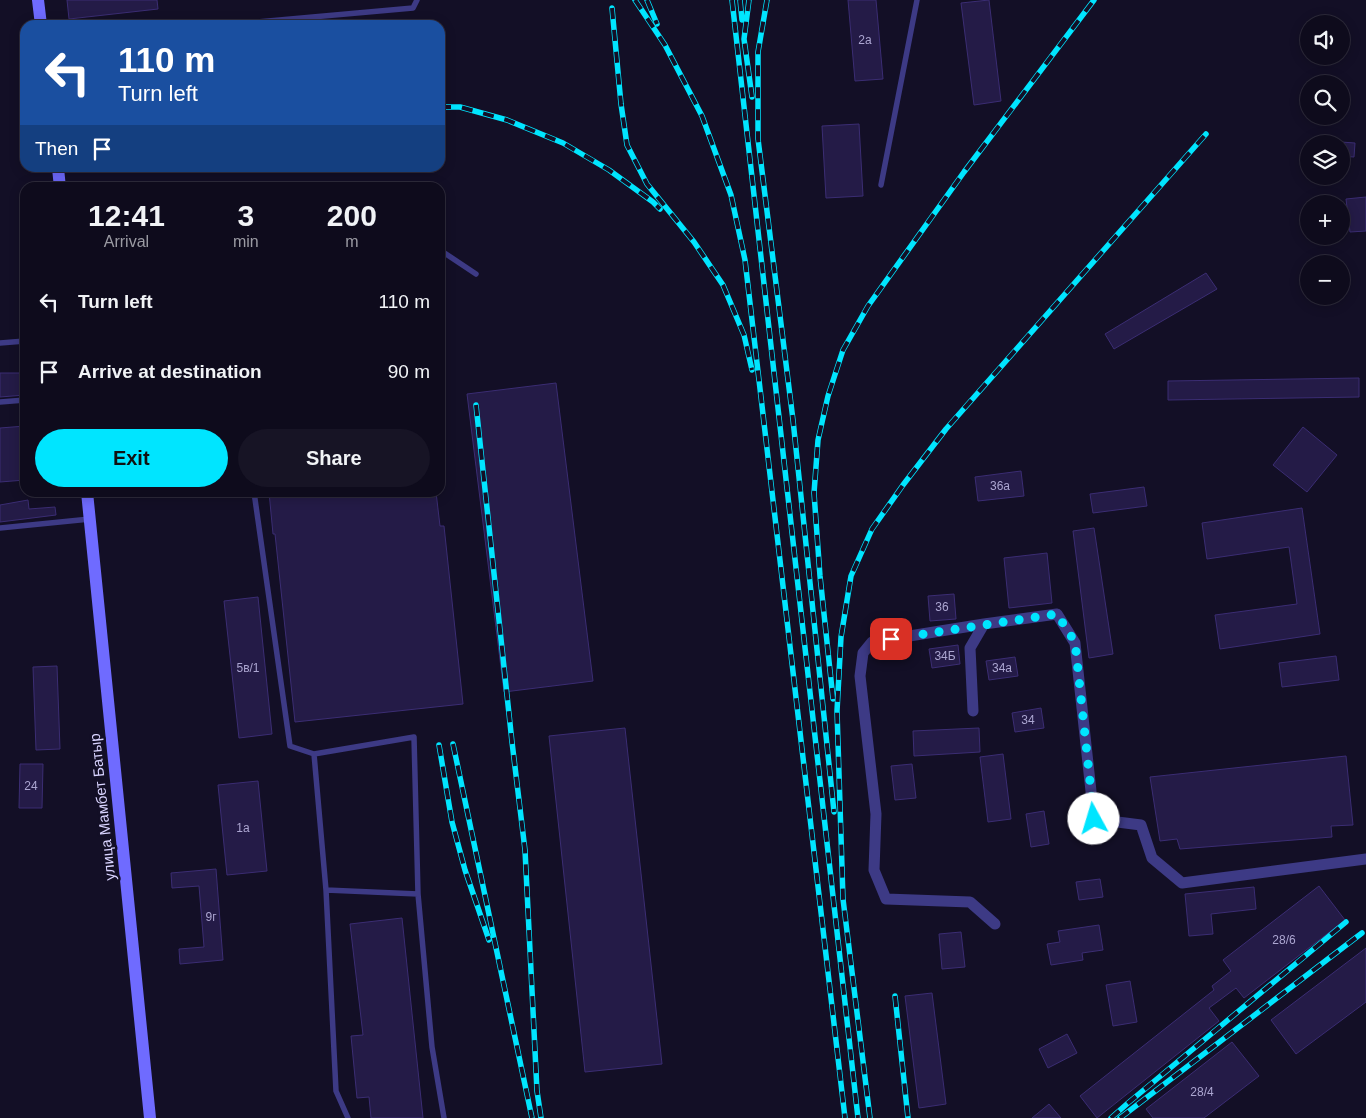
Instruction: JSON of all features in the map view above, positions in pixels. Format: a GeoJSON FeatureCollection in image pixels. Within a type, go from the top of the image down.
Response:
{"type":"FeatureCollection","features":[{"type":"Feature","properties":{"kind":"main road"},"geometry":{"type":"LineString","coordinates":[[38,0],[40,20]]}},
{"type":"Feature","properties":{"kind":"main road","name":"улица Мамбет Батыр"},"geometry":{"type":"LineString","coordinates":[[88,497],[150,1118]]}},
{"type":"Feature","properties":{"kind":"street"},"geometry":{"type":"LineString","coordinates":[[995,924],[970,902],[886,899],[874,870],[876,814],[860,676],[863,653],[872,642],[1057,614],[1075,642],[1094,819],[1140,826],[1152,858],[1182,882],[1366,859]]}},
{"type":"Feature","properties":{"kind":"street"},"geometry":{"type":"LineString","coordinates":[[973,711],[970,648],[984,624]]}},
{"type":"Feature","properties":{"kind":"lane"},"geometry":{"type":"LineString","coordinates":[[279,20],[413,8],[417,0]]}},
{"type":"Feature","properties":{"kind":"lane"},"geometry":{"type":"LineString","coordinates":[[881,185],[917,0]]}},
{"type":"Feature","properties":{"kind":"lane"},"geometry":{"type":"LineString","coordinates":[[445,253],[476,274]]}},
{"type":"Feature","properties":{"kind":"lane"},"geometry":{"type":"LineString","coordinates":[[0,343],[20,341]]}},
{"type":"Feature","properties":{"kind":"lane"},"geometry":{"type":"LineString","coordinates":[[0,402],[20,400]]}},
{"type":"Feature","properties":{"kind":"lane"},"geometry":{"type":"LineString","coordinates":[[255,497],[290,746],[314,754],[414,736],[418,894],[432,1047],[444,1118]]}},
{"type":"Feature","properties":{"kind":"lane"},"geometry":{"type":"LineString","coordinates":[[0,528],[90,519]]}},
{"type":"Feature","properties":{"kind":"lane"},"geometry":{"type":"LineString","coordinates":[[314,754],[326,890],[336,1091],[348,1118]]}},
{"type":"Feature","properties":{"kind":"lane"},"geometry":{"type":"LineString","coordinates":[[326,890],[418,894]]}},
{"type":"Feature","properties":{"kind":"building"},"geometry":{"type":"Polygon","coordinates":[[[67,0],[157,0],[158,9],[69,19],[67,0]]]}},
{"type":"Feature","properties":{"kind":"building"},"geometry":{"type":"Polygon","coordinates":[[[848,0],[876,0],[883,79],[855,81],[848,0]]]}},
{"type":"Feature","properties":{"kind":"building"},"geometry":{"type":"Polygon","coordinates":[[[989,0],[1001,101],[974,105],[961,3],[989,0]]]}},
{"type":"Feature","properties":{"kind":"building"},"geometry":{"type":"Polygon","coordinates":[[[859,124],[863,196],[826,198],[822,126],[859,124]]]}},
{"type":"Feature","properties":{"kind":"building"},"geometry":{"type":"Polygon","coordinates":[[[1350,143],[1355,143],[1354,157],[1350,157],[1350,143]]]}},
{"type":"Feature","properties":{"kind":"building"},"geometry":{"type":"Polygon","coordinates":[[[1366,197],[1366,231],[1350,232],[1350,199],[1366,197]]]}},
{"type":"Feature","properties":{"kind":"building"},"geometry":{"type":"Polygon","coordinates":[[[1206,273],[1217,289],[1114,349],[1105,334],[1206,273]]]}},
{"type":"Feature","properties":{"kind":"building"},"geometry":{"type":"Polygon","coordinates":[[[0,373],[20,373],[20,395],[0,397],[0,373]]]}},
{"type":"Feature","properties":{"kind":"building"},"geometry":{"type":"Polygon","coordinates":[[[1359,378],[1359,397],[1168,400],[1168,381],[1359,378]]]}},
{"type":"Feature","properties":{"kind":"building"},"geometry":{"type":"Polygon","coordinates":[[[556,383],[593,681],[504,692],[467,394],[556,383]]]}},
{"type":"Feature","properties":{"kind":"building"},"geometry":{"type":"Polygon","coordinates":[[[20,426],[20,480],[0,482],[0,428],[20,426]]]}},
{"type":"Feature","properties":{"kind":"building"},"geometry":{"type":"Polygon","coordinates":[[[1303,427],[1337,455],[1307,492],[1273,465],[1303,427]]]}},
{"type":"Feature","properties":{"kind":"building"},"geometry":{"type":"Polygon","coordinates":[[[1021,471],[1024,496],[978,501],[975,477],[1021,471]]]}},
{"type":"Feature","properties":{"kind":"building"},"geometry":{"type":"Polygon","coordinates":[[[1144,487],[1147,506],[1093,513],[1090,494],[1144,487]]]}},
{"type":"Feature","properties":{"kind":"building"},"geometry":{"type":"Polygon","coordinates":[[[269,497],[437,497],[440,526],[444,526],[463,704],[295,722],[275,534],[273,534],[269,497]]]}},
{"type":"Feature","properties":{"kind":"building"},"geometry":{"type":"Polygon","coordinates":[[[28,500],[29,509],[55,507],[56,515],[0,522],[0,505],[28,500]]]}},
{"type":"Feature","properties":{"kind":"building"},"geometry":{"type":"Polygon","coordinates":[[[1302,508],[1320,634],[1220,649],[1215,615],[1297,604],[1289,547],[1207,559],[1202,523],[1302,508]]]}},
{"type":"Feature","properties":{"kind":"building"},"geometry":{"type":"Polygon","coordinates":[[[1094,528],[1113,654],[1089,658],[1073,531],[1094,528]]]}},
{"type":"Feature","properties":{"kind":"building"},"geometry":{"type":"Polygon","coordinates":[[[1047,553],[1052,603],[1009,608],[1004,558],[1047,553]]]}},
{"type":"Feature","properties":{"kind":"building"},"geometry":{"type":"Polygon","coordinates":[[[954,594],[956,619],[930,621],[928,596],[954,594]]]}},
{"type":"Feature","properties":{"kind":"building"},"geometry":{"type":"Polygon","coordinates":[[[258,597],[272,734],[239,738],[224,601],[258,597]]]}},
{"type":"Feature","properties":{"kind":"building"},"geometry":{"type":"Polygon","coordinates":[[[958,645],[960,664],[932,668],[929,649],[958,645]]]}},
{"type":"Feature","properties":{"kind":"building"},"geometry":{"type":"Polygon","coordinates":[[[1336,656],[1339,680],[1282,687],[1279,663],[1336,656]]]}},
{"type":"Feature","properties":{"kind":"building"},"geometry":{"type":"Polygon","coordinates":[[[1015,657],[1018,676],[989,680],[986,661],[1015,657]]]}},
{"type":"Feature","properties":{"kind":"building"},"geometry":{"type":"Polygon","coordinates":[[[57,666],[60,749],[36,750],[33,667],[57,666]]]}},
{"type":"Feature","properties":{"kind":"building"},"geometry":{"type":"Polygon","coordinates":[[[1041,708],[1044,728],[1015,732],[1012,713],[1041,708]]]}},
{"type":"Feature","properties":{"kind":"building"},"geometry":{"type":"Polygon","coordinates":[[[625,728],[662,1064],[585,1072],[549,736],[625,728]]]}},
{"type":"Feature","properties":{"kind":"building"},"geometry":{"type":"Polygon","coordinates":[[[979,728],[980,752],[914,756],[913,731],[979,728]]]}},
{"type":"Feature","properties":{"kind":"building"},"geometry":{"type":"Polygon","coordinates":[[[1003,754],[1011,819],[988,822],[980,757],[1003,754]]]}},
{"type":"Feature","properties":{"kind":"building"},"geometry":{"type":"Polygon","coordinates":[[[1346,756],[1353,825],[1331,826],[1332,837],[1180,849],[1177,839],[1160,841],[1150,777],[1346,756]]]}},
{"type":"Feature","properties":{"kind":"building"},"geometry":{"type":"Polygon","coordinates":[[[20,764],[43,764],[42,808],[19,808],[20,764]]]}},
{"type":"Feature","properties":{"kind":"building"},"geometry":{"type":"Polygon","coordinates":[[[912,764],[916,798],[895,800],[891,766],[912,764]]]}},
{"type":"Feature","properties":{"kind":"building"},"geometry":{"type":"Polygon","coordinates":[[[258,781],[267,871],[227,875],[218,785],[258,781]]]}},
{"type":"Feature","properties":{"kind":"building"},"geometry":{"type":"Polygon","coordinates":[[[1044,811],[1049,844],[1031,847],[1026,814],[1044,811]]]}},
{"type":"Feature","properties":{"kind":"building"},"geometry":{"type":"Polygon","coordinates":[[[216,869],[223,960],[180,964],[179,949],[204,947],[199,886],[172,888],[171,873],[216,869]]]}},
{"type":"Feature","properties":{"kind":"building"},"geometry":{"type":"Polygon","coordinates":[[[1100,879],[1103,897],[1079,900],[1076,882],[1100,879]]]}},
{"type":"Feature","properties":{"kind":"building"},"geometry":{"type":"Polygon","coordinates":[[[1319,886],[1345,920],[1244,998],[1236,988],[1209,1008],[1219,1021],[1097,1118],[1080,1096],[1214,990],[1212,986],[1231,971],[1223,960],[1319,886]]]}},
{"type":"Feature","properties":{"kind":"building"},"geometry":{"type":"Polygon","coordinates":[[[1254,887],[1256,909],[1211,914],[1213,934],[1189,936],[1185,894],[1254,887]]]}},
{"type":"Feature","properties":{"kind":"building"},"geometry":{"type":"Polygon","coordinates":[[[402,918],[423,1118],[371,1118],[369,1097],[357,1098],[351,1036],[363,1035],[350,924],[402,918]]]}},
{"type":"Feature","properties":{"kind":"building"},"geometry":{"type":"Polygon","coordinates":[[[1099,925],[1103,950],[1082,953],[1083,960],[1051,965],[1047,944],[1060,942],[1058,931],[1099,925]]]}},
{"type":"Feature","properties":{"kind":"building"},"geometry":{"type":"Polygon","coordinates":[[[961,932],[965,967],[942,969],[939,934],[961,932]]]}},
{"type":"Feature","properties":{"kind":"building"},"geometry":{"type":"Polygon","coordinates":[[[1366,948],[1366,1002],[1296,1054],[1271,1020],[1366,948]]]}},
{"type":"Feature","properties":{"kind":"building"},"geometry":{"type":"Polygon","coordinates":[[[1130,981],[1137,1022],[1113,1026],[1106,985],[1130,981]]]}},
{"type":"Feature","properties":{"kind":"building"},"geometry":{"type":"Polygon","coordinates":[[[932,993],[946,1104],[919,1108],[905,996],[932,993]]]}},
{"type":"Feature","properties":{"kind":"building"},"geometry":{"type":"Polygon","coordinates":[[[1067,1034],[1077,1053],[1048,1068],[1039,1049],[1067,1034]]]}},
{"type":"Feature","properties":{"kind":"building"},"geometry":{"type":"Polygon","coordinates":[[[1232,1042],[1259,1076],[1204,1118],[1153,1118],[1146,1109],[1232,1042]]]}},
{"type":"Feature","properties":{"kind":"building"},"geometry":{"type":"Polygon","coordinates":[[[1049,1104],[1061,1118],[1032,1118],[1049,1104]]]}},
{"type":"Feature","properties":{"kind":"railway"},"geometry":{"type":"LineString","coordinates":[[635,0],[665,45],[702,116],[731,195],[745,260],[845,1118]]}},
{"type":"Feature","properties":{"kind":"railway"},"geometry":{"type":"LineString","coordinates":[[647,0],[657,24]]}},
{"type":"Feature","properties":{"kind":"railway"},"geometry":{"type":"LineString","coordinates":[[732,0],[858,1118]]}},
{"type":"Feature","properties":{"kind":"railway"},"geometry":{"type":"LineString","coordinates":[[740,0],[742,20]]}},
{"type":"Feature","properties":{"kind":"railway"},"geometry":{"type":"LineString","coordinates":[[749,0],[744,39],[752,97]]}},
{"type":"Feature","properties":{"kind":"railway"},"geometry":{"type":"LineString","coordinates":[[767,0],[758,52],[758,139],[793,420],[834,812]]}},
{"type":"Feature","properties":{"kind":"railway"},"geometry":{"type":"LineString","coordinates":[[833,699],[820,576],[814,493],[818,440],[828,396],[843,350],[868,306],[964,172],[1094,0]]}},
{"type":"Feature","properties":{"kind":"railway"},"geometry":{"type":"LineString","coordinates":[[612,8],[621,104],[627,145],[647,184],[694,242],[723,285],[744,335],[752,370]]}},
{"type":"Feature","properties":{"kind":"railway"},"geometry":{"type":"LineString","coordinates":[[445,107],[460,107],[507,120],[563,143],[609,170],[660,209]]}},
{"type":"Feature","properties":{"kind":"railway"},"geometry":{"type":"LineString","coordinates":[[870,1118],[843,899],[837,711],[841,637],[851,576],[872,529],[946,429],[1206,134]]}},
{"type":"Feature","properties":{"kind":"railway"},"geometry":{"type":"LineString","coordinates":[[476,405],[525,850],[537,1091],[541,1118]]}},
{"type":"Feature","properties":{"kind":"railway"},"geometry":{"type":"LineString","coordinates":[[453,744],[532,1118]]}},
{"type":"Feature","properties":{"kind":"railway"},"geometry":{"type":"LineString","coordinates":[[439,745],[452,822],[465,870],[489,940]]}},
{"type":"Feature","properties":{"kind":"railway"},"geometry":{"type":"LineString","coordinates":[[1111,1118],[1346,922]]}},
{"type":"Feature","properties":{"kind":"railway"},"geometry":{"type":"LineString","coordinates":[[1120,1118],[1362,933]]}},
{"type":"Feature","properties":{"kind":"railway"},"geometry":{"type":"LineString","coordinates":[[895,996],[908,1118]]}},
{"type":"Feature","properties":{"kind":"route"},"geometry":{"type":"LineString","coordinates":[[891,639],[1057,614],[1075,642],[1094,819]]}}]}
